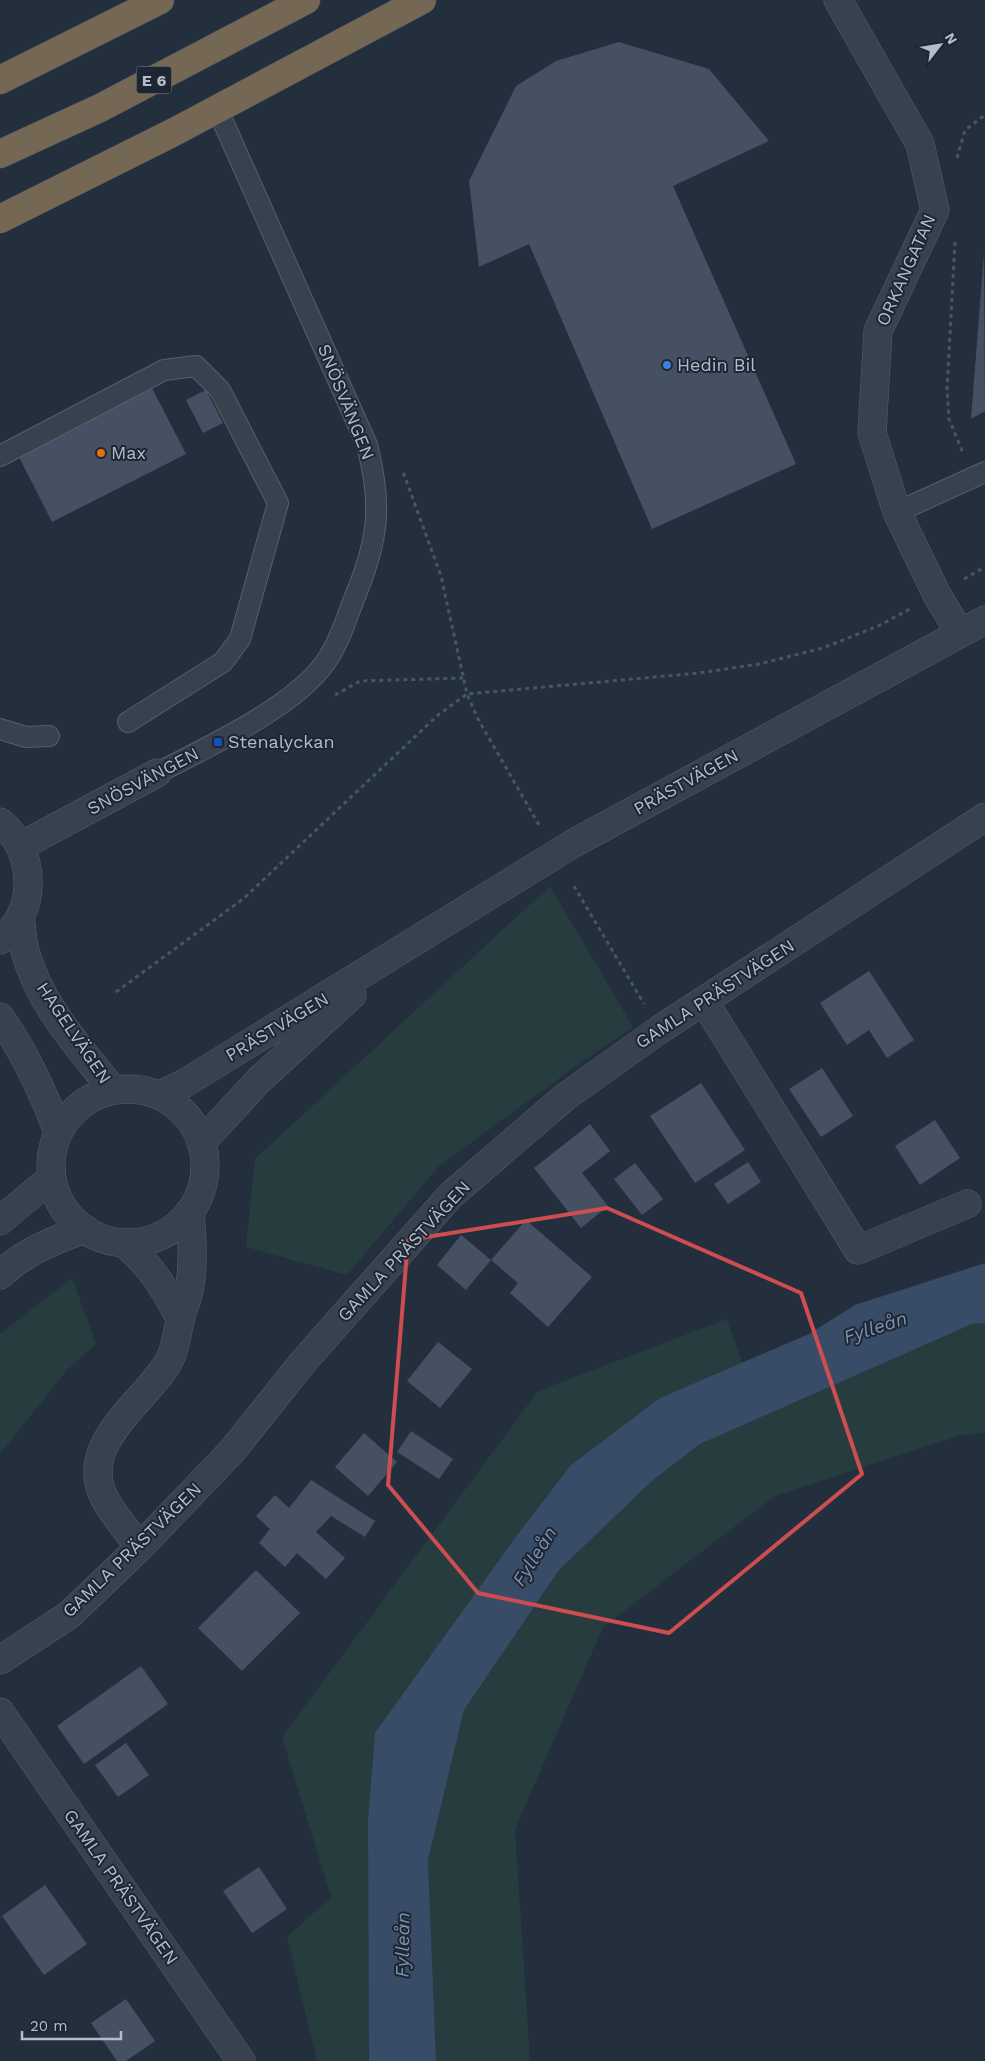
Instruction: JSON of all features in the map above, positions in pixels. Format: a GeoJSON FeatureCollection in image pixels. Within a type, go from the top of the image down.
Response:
{"type":"FeatureCollection","features":[{"type":"Feature","properties":{"kind":"highway"},"geometry":{"type":"LineString","coordinates":[[0,80],[160,0]]}},
{"type":"Feature","properties":{"kind":"highway","name":"E 6"},"geometry":{"type":"LineString","coordinates":[[0,154],[100,108],[306,0]]}},
{"type":"Feature","properties":{"kind":"highway"},"geometry":{"type":"LineString","coordinates":[[0,219],[174,132],[422,0]]}},
{"type":"Feature","properties":{"kind":"street","name":"ORKANGATAN"},"geometry":{"type":"LineString","coordinates":[[838,0],[920,144],[935,210],[878,331],[872,433],[897,512],[938,594],[960,633]]}},
{"type":"Feature","properties":{"kind":"street","name":"PRÄSTVÄGEN"},"geometry":{"type":"LineString","coordinates":[[160,1095],[185,1083],[394,956],[574,843],[985,620]]}},
{"type":"Feature","properties":{"kind":"street","name":"SNÖSVÄNGEN"},"geometry":{"type":"LineString","coordinates":[[21,846],[157,773]]}},
{"type":"Feature","properties":{"kind":"street","name":"GAMLA PRÄSTVÄGEN"},"geometry":{"type":"LineString","coordinates":[[0,1660],[69,1615],[140,1547],[232,1451],[303,1362],[451,1195],[565,1097],[659,1030],[985,816]]}},
{"type":"Feature","properties":{"kind":"street"},"geometry":{"type":"LineString","coordinates":[[0,822],[21,846],[29,870],[28,894],[20,917],[0,940]]}},
{"type":"Feature","properties":{"kind":"street","name":"HAGELVÄGEN"},"geometry":{"type":"LineString","coordinates":[[20,917],[25,952],[42,994],[113,1090]]}},
{"type":"Feature","properties":{"kind":"street","name":"PRÄSTVÄGEN"},"geometry":{"type":"LineString","coordinates":[[201,1143],[259,1080],[394,956]]}},
{"type":"Feature","properties":{"kind":"street"},"geometry":{"type":"LineString","coordinates":[[704,1001],[858,1250],[968,1204]]}},
{"type":"Feature","properties":{"kind":"street"},"geometry":{"type":"LineString","coordinates":[[0,1017],[19,1044],[46,1096],[58,1132]]}},
{"type":"Feature","properties":{"kind":"street"},"geometry":{"type":"LineString","coordinates":[[137,1089],[160,1095],[178,1107],[187,1118],[201,1143],[205,1160],[204,1178],[199,1196],[190,1211],[177,1225],[161,1235],[143,1241],[124,1243],[103,1239],[85,1229],[69,1216],[58,1198],[52,1178],[51,1155],[58,1132],[72,1112],[90,1098],[113,1090],[137,1089]]}},
{"type":"Feature","properties":{"kind":"street"},"geometry":{"type":"LineString","coordinates":[[0,1221],[52,1178]]}},
{"type":"Feature","properties":{"kind":"street"},"geometry":{"type":"LineString","coordinates":[[140,1547],[105,1499],[98,1466],[102,1449],[111,1432],[169,1360],[176,1343],[192,1270],[190,1211]]}},
{"type":"Feature","properties":{"kind":"street"},"geometry":{"type":"LineString","coordinates":[[0,1275],[31,1251],[55,1239],[85,1229]]}},
{"type":"Feature","properties":{"kind":"street"},"geometry":{"type":"LineString","coordinates":[[124,1243],[146,1262],[163,1286],[180,1318]]}},
{"type":"Feature","properties":{"kind":"street","name":"GAMLA PRÄSTVÄGEN"},"geometry":{"type":"LineString","coordinates":[[0,1712],[241,2061]]}},
{"type":"Feature","properties":{"kind":"lane","name":"SNÖSVÄNGEN"},"geometry":{"type":"LineString","coordinates":[[157,773],[218,742],[279,705],[315,675],[327,660],[346,625],[364,575],[373,543],[376,523],[378,498],[367,445],[224,124]]}},
{"type":"Feature","properties":{"kind":"lane"},"geometry":{"type":"LineString","coordinates":[[0,456],[164,370],[196,366],[220,390],[278,503],[240,639],[223,662],[128,722]]}},
{"type":"Feature","properties":{"kind":"lane"},"geometry":{"type":"LineString","coordinates":[[897,512],[979,475]]}},
{"type":"Feature","properties":{"kind":"lane"},"geometry":{"type":"LineString","coordinates":[[0,729],[26,737],[49,736]]}},
{"type":"Feature","properties":{"kind":"path"},"geometry":{"type":"LineString","coordinates":[[957,165],[956,156],[965,130],[985,115]]}},
{"type":"Feature","properties":{"kind":"path"},"geometry":{"type":"LineString","coordinates":[[956,235],[947,389],[949,419],[979,475]]}},
{"type":"Feature","properties":{"kind":"path"},"geometry":{"type":"LineString","coordinates":[[539,825],[478,719],[467,694],[699,674],[790,657],[823,648],[878,626],[985,567]]}},
{"type":"Feature","properties":{"kind":"path"},"geometry":{"type":"LineString","coordinates":[[328,699],[360,681],[463,678]]}},
{"type":"Feature","properties":{"kind":"path"},"geometry":{"type":"LineString","coordinates":[[574,886],[659,1030]]}},
{"type":"Feature","properties":{"kind":"highlighted area"},"geometry":{"type":"Polygon","coordinates":[[[607,1208],[801,1293],[862,1474],[669,1633],[478,1593],[388,1485],[408,1240],[607,1208]]]}},
{"type":"Feature","properties":{"kind":"green space"},"geometry":{"type":"Polygon","coordinates":[[[550,886],[633,1027],[438,1167],[347,1275],[246,1247],[255,1159],[550,886]]]}},
{"type":"Feature","properties":{"kind":"green space"},"geometry":{"type":"Polygon","coordinates":[[[72,1278],[96,1344],[68,1369],[0,1454],[0,1334],[72,1278]]]}},
{"type":"Feature","properties":{"kind":"green space"},"geometry":{"type":"Polygon","coordinates":[[[727,1319],[742,1363],[660,1398],[375,1733],[368,1820],[369,2061],[317,2061],[287,1937],[331,1897],[282,1737],[538,1391],[727,1319]]]}},
{"type":"Feature","properties":{"kind":"green space"},"geometry":{"type":"Polygon","coordinates":[[[985,1323],[985,1433],[958,1436],[775,1496],[603,1627],[515,1829],[530,2061],[436,2061],[428,1860],[464,1710],[559,1570],[652,1481],[700,1444],[972,1324],[985,1323]]]}},
{"type":"Feature","properties":{"kind":"water","name":"Fylleån"},"geometry":{"type":"Polygon","coordinates":[[[985,1263],[985,1323],[972,1324],[700,1444],[652,1481],[559,1570],[464,1710],[428,1860],[436,2061],[369,2061],[368,1820],[375,1733],[515,1538],[571,1465],[660,1398],[809,1334],[855,1305],[985,1263]]]}},
{"type":"Feature","properties":{"kind":"building","name":"Hedin Bil"},"geometry":{"type":"Polygon","coordinates":[[[619,42],[709,69],[769,141],[673,186],[796,464],[652,529],[529,244],[479,267],[469,181],[516,86],[556,61],[619,42]]]}},
{"type":"Feature","properties":{"kind":"building"},"geometry":{"type":"Polygon","coordinates":[[[984,253],[985,411],[971,419],[984,253]]]}},
{"type":"Feature","properties":{"kind":"building","name":"Max"},"geometry":{"type":"Polygon","coordinates":[[[150,384],[186,454],[52,522],[16,451],[150,384]]]}},
{"type":"Feature","properties":{"kind":"building"},"geometry":{"type":"Polygon","coordinates":[[[206,390],[223,423],[203,433],[186,400],[206,390]]]}},
{"type":"Feature","properties":{"kind":"building"},"geometry":{"type":"Polygon","coordinates":[[[869,971],[914,1040],[887,1058],[869,1030],[847,1045],[820,1003],[869,971]]]}},
{"type":"Feature","properties":{"kind":"building"},"geometry":{"type":"Polygon","coordinates":[[[822,1068],[853,1116],[821,1137],[789,1089],[822,1068]]]}},
{"type":"Feature","properties":{"kind":"building"},"geometry":{"type":"Polygon","coordinates":[[[701,1083],[745,1150],[695,1183],[650,1116],[701,1083]]]}},
{"type":"Feature","properties":{"kind":"building"},"geometry":{"type":"Polygon","coordinates":[[[935,1120],[960,1158],[920,1185],[895,1146],[935,1120]]]}},
{"type":"Feature","properties":{"kind":"building"},"geometry":{"type":"Polygon","coordinates":[[[590,1124],[610,1151],[582,1173],[608,1206],[581,1228],[534,1168],[590,1124]]]}},
{"type":"Feature","properties":{"kind":"building"},"geometry":{"type":"Polygon","coordinates":[[[748,1162],[761,1182],[728,1204],[714,1184],[748,1162]]]}},
{"type":"Feature","properties":{"kind":"building"},"geometry":{"type":"Polygon","coordinates":[[[635,1163],[663,1199],[642,1215],[614,1179],[635,1163]]]}},
{"type":"Feature","properties":{"kind":"building"},"geometry":{"type":"Polygon","coordinates":[[[526,1220],[592,1277],[548,1327],[510,1293],[518,1283],[491,1260],[526,1220]]]}},
{"type":"Feature","properties":{"kind":"building"},"geometry":{"type":"Polygon","coordinates":[[[461,1235],[491,1260],[466,1290],[437,1265],[461,1235]]]}},
{"type":"Feature","properties":{"kind":"building"},"geometry":{"type":"Polygon","coordinates":[[[438,1342],[472,1369],[440,1408],[407,1381],[438,1342]]]}},
{"type":"Feature","properties":{"kind":"building"},"geometry":{"type":"Polygon","coordinates":[[[411,1431],[453,1459],[439,1479],[397,1452],[411,1431]]]}},
{"type":"Feature","properties":{"kind":"building"},"geometry":{"type":"Polygon","coordinates":[[[364,1433],[397,1462],[368,1496],[335,1467],[364,1433]]]}},
{"type":"Feature","properties":{"kind":"building"},"geometry":{"type":"Polygon","coordinates":[[[311,1480],[375,1521],[365,1537],[331,1516],[316,1532],[345,1558],[326,1579],[297,1553],[285,1567],[259,1543],[270,1529],[256,1516],[275,1495],[289,1508],[311,1480]]]}},
{"type":"Feature","properties":{"kind":"building"},"geometry":{"type":"Polygon","coordinates":[[[256,1570],[300,1613],[242,1671],[198,1628],[256,1570]]]}},
{"type":"Feature","properties":{"kind":"building"},"geometry":{"type":"Polygon","coordinates":[[[141,1666],[168,1704],[84,1764],[57,1726],[141,1666]]]}},
{"type":"Feature","properties":{"kind":"building"},"geometry":{"type":"Polygon","coordinates":[[[126,1743],[149,1775],[118,1797],[95,1765],[126,1743]]]}},
{"type":"Feature","properties":{"kind":"building"},"geometry":{"type":"Polygon","coordinates":[[[259,1867],[287,1909],[252,1933],[223,1891],[259,1867]]]}},
{"type":"Feature","properties":{"kind":"building"},"geometry":{"type":"Polygon","coordinates":[[[45,1885],[87,1944],[44,1975],[2,1916],[45,1885]]]}},
{"type":"Feature","properties":{"kind":"building"},"geometry":{"type":"Polygon","coordinates":[[[126,1999],[155,2041],[126,2061],[117,2061],[91,2023],[126,1999]]]}},
{"type":"Feature","properties":{"kind":"place","name":"Hedin Bil"},"geometry":{"type":"Point","coordinates":[667,365]}},
{"type":"Feature","properties":{"kind":"place","name":"Max"},"geometry":{"type":"Point","coordinates":[101,453]}},
{"type":"Feature","properties":{"kind":"place","name":"Stenalyckan"},"geometry":{"type":"Point","coordinates":[218,742]}}]}
